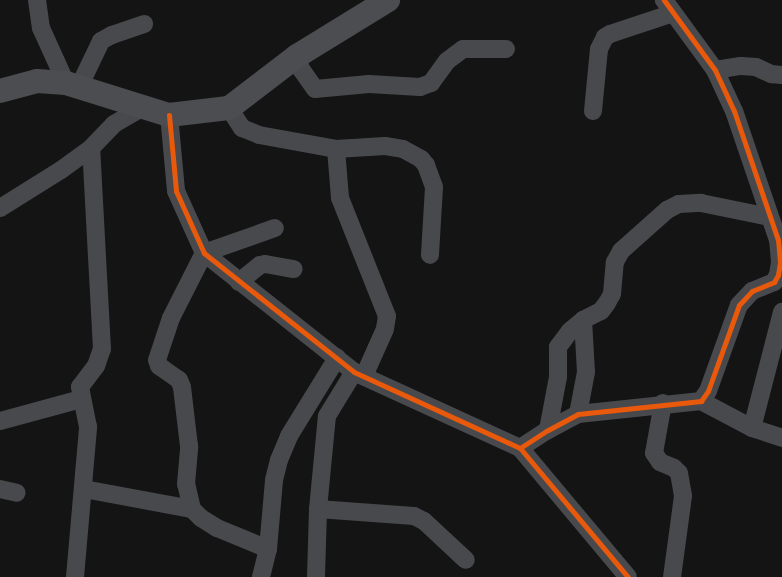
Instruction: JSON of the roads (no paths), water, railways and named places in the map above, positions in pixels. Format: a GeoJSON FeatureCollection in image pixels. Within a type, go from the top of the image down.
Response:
{"type":"FeatureCollection","features":[{"type":"Feature","properties":{"kind":"street"},"geometry":{"type":"LineString","coordinates":[[37,0],[41,28],[73,85]]}},
{"type":"Feature","properties":{"kind":"street"},"geometry":{"type":"LineString","coordinates":[[0,91],[37,81],[73,85],[169,115],[229,108],[297,56],[388,0]]}},
{"type":"Feature","properties":{"kind":"street"},"geometry":{"type":"LineString","coordinates":[[520,448],[578,414],[663,403],[689,404],[701,401],[708,391],[739,305],[752,292],[774,282],[781,262],[780,240],[770,217],[761,185],[734,111],[714,70],[668,7],[605,38],[599,49],[593,111]]}},
{"type":"Feature","properties":{"kind":"street"},"geometry":{"type":"LineString","coordinates":[[73,85],[101,42],[112,34],[144,24]]}},
{"type":"Feature","properties":{"kind":"street"},"geometry":{"type":"LineString","coordinates":[[297,56],[301,69],[315,89],[369,84],[420,87],[431,83],[447,61],[463,50],[506,48]]}},
{"type":"Feature","properties":{"kind":"street"},"geometry":{"type":"LineString","coordinates":[[714,70],[756,66],[771,74],[782,74]]}},
{"type":"Feature","properties":{"kind":"street"},"geometry":{"type":"LineString","coordinates":[[0,208],[61,170],[91,148],[114,124],[143,107]]}},
{"type":"Feature","properties":{"kind":"street"},"geometry":{"type":"LineString","coordinates":[[229,108],[242,128],[259,135],[336,148],[385,146],[402,149],[421,159],[431,176],[434,187],[430,256]]}},
{"type":"Feature","properties":{"kind":"street"},"geometry":{"type":"LineString","coordinates":[[169,115],[176,191],[204,253],[359,374],[520,448],[628,577]]}},
{"type":"Feature","properties":{"kind":"street"},"geometry":{"type":"LineString","coordinates":[[75,577],[88,427],[80,387],[96,366],[102,349],[91,148]]}},
{"type":"Feature","properties":{"kind":"street"},"geometry":{"type":"LineString","coordinates":[[316,577],[318,508],[327,416],[359,374],[385,329],[387,316],[342,207],[338,184],[336,148]]}},
{"type":"Feature","properties":{"kind":"street"},"geometry":{"type":"LineString","coordinates":[[548,430],[558,377],[558,347],[562,340],[583,320],[601,311],[607,303],[612,294],[615,262],[621,251],[667,210],[679,204],[701,203],[770,217]]}},
{"type":"Feature","properties":{"kind":"street"},"geometry":{"type":"LineString","coordinates":[[268,549],[217,528],[201,518],[192,508],[186,484],[189,446],[182,387],[179,380],[159,366],[157,360],[171,318],[204,253],[275,228]]}},
{"type":"Feature","properties":{"kind":"street"},"geometry":{"type":"LineString","coordinates":[[239,282],[265,264],[294,269]]}},
{"type":"Feature","properties":{"kind":"street"},"geometry":{"type":"LineString","coordinates":[[752,428],[782,312]]}},
{"type":"Feature","properties":{"kind":"street"},"geometry":{"type":"LineString","coordinates":[[578,414],[586,372],[583,320]]}},
{"type":"Feature","properties":{"kind":"street"},"geometry":{"type":"LineString","coordinates":[[261,577],[268,549],[274,480],[279,460],[289,436],[337,358]]}},
{"type":"Feature","properties":{"kind":"street"},"geometry":{"type":"LineString","coordinates":[[0,421],[81,399]]}},
{"type":"Feature","properties":{"kind":"street"},"geometry":{"type":"LineString","coordinates":[[701,401],[752,428],[782,438]]}},
{"type":"Feature","properties":{"kind":"street"},"geometry":{"type":"LineString","coordinates":[[663,403],[654,453],[660,462],[674,468],[679,473],[682,496],[672,577]]}},
{"type":"Feature","properties":{"kind":"street"},"geometry":{"type":"LineString","coordinates":[[84,489],[192,508]]}},
{"type":"Feature","properties":{"kind":"street"},"geometry":{"type":"LineString","coordinates":[[0,490],[17,493]]}},
{"type":"Feature","properties":{"kind":"street"},"geometry":{"type":"LineString","coordinates":[[318,508],[414,516],[424,521],[466,560]]}}]}
